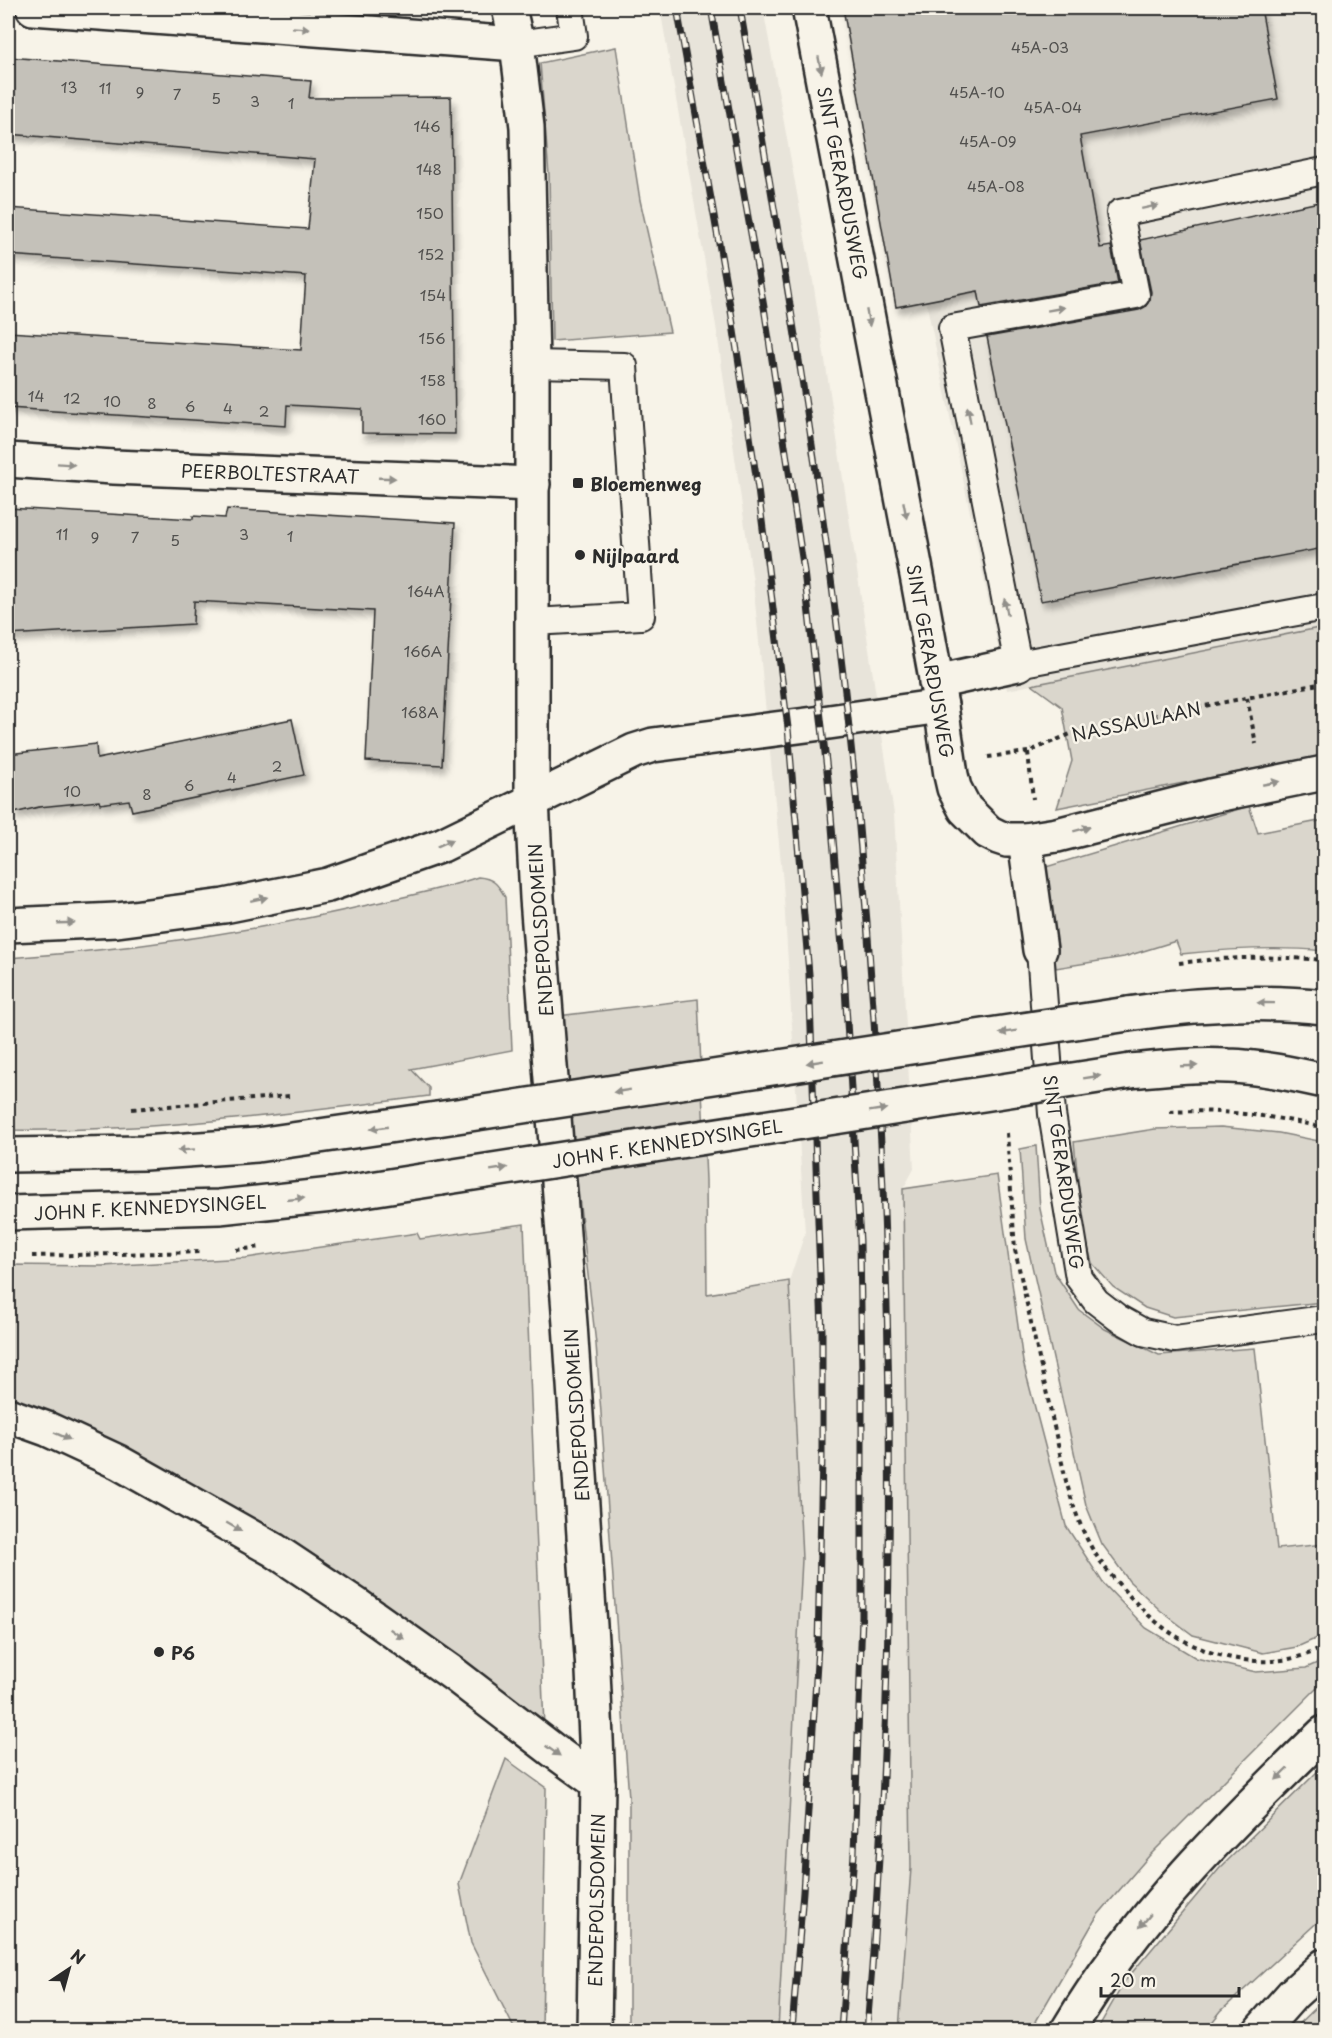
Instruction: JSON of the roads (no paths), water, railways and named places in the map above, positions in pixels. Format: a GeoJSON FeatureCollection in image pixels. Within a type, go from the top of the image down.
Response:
{"type":"FeatureCollection","features":[{"type":"Feature","properties":{"kind":"main road"},"geometry":{"type":"LineString","coordinates":[[33,8],[517,44]]}},
{"type":"Feature","properties":{"kind":"main road"},"geometry":{"type":"LineString","coordinates":[[509,8],[517,44],[527,127],[533,484],[532,800]]}},
{"type":"Feature","properties":{"kind":"main road","name":"SINT GERARDUSWEG"},"geometry":{"type":"LineString","coordinates":[[809,8],[954,788],[964,809],[988,832],[1007,840],[1025,840],[1040,950]]}},
{"type":"Feature","properties":{"kind":"main road","name":"PEERBOLTESTRAAT"},"geometry":{"type":"LineString","coordinates":[[8,460],[113,467],[533,484]]}},
{"type":"Feature","properties":{"kind":"main road"},"geometry":{"type":"LineString","coordinates":[[8,925],[117,920],[224,906],[328,885],[442,845],[634,751],[653,745],[810,725],[938,694],[1018,664]]}},
{"type":"Feature","properties":{"kind":"main road"},"geometry":{"type":"LineString","coordinates":[[1025,840],[1057,835],[1211,796],[1324,773]]}},
{"type":"Feature","properties":{"kind":"main road","name":"ENDEPOLSDOMEIN"},"geometry":{"type":"LineString","coordinates":[[532,800],[593,1671],[598,1783],[594,2031]]}},
{"type":"Feature","properties":{"kind":"main road"},"geometry":{"type":"LineString","coordinates":[[8,1155],[144,1153],[256,1144],[437,1119],[1128,1014],[1211,1004],[1264,1003],[1324,1007]]}},
{"type":"Feature","properties":{"kind":"main road","name":"JOHN F. KENNEDYSINGEL"},"geometry":{"type":"LineString","coordinates":[[8,1213],[219,1207],[332,1195],[1174,1066],[1230,1066],[1284,1072],[1324,1081]]}},
{"type":"Feature","properties":{"kind":"main road"},"geometry":{"type":"LineString","coordinates":[[8,1415],[47,1429],[118,1462],[274,1550],[455,1675],[598,1783]]}},
{"type":"Feature","properties":{"kind":"main road"},"geometry":{"type":"LineString","coordinates":[[1068,2031],[1089,1994],[1182,1876],[1324,1733]]}},
{"type":"Feature","properties":{"kind":"main road"},"geometry":{"type":"LineString","coordinates":[[1261,2031],[1293,1994],[1324,1966]]}},
{"type":"Feature","properties":{"kind":"lane"},"geometry":{"type":"LineString","coordinates":[[517,44],[574,36],[570,8]]}},
{"type":"Feature","properties":{"kind":"lane"},"geometry":{"type":"LineString","coordinates":[[1324,171],[1120,213],[1136,295],[952,328],[1018,664],[1324,606]]}},
{"type":"Feature","properties":{"kind":"lane"},"geometry":{"type":"LineString","coordinates":[[532,364],[624,366],[641,616],[533,622]]}},
{"type":"Feature","properties":{"kind":"lane","name":"SINT GERARDUSWEG"},"geometry":{"type":"LineString","coordinates":[[1040,950],[1052,1114],[1079,1278],[1096,1301],[1143,1332],[1175,1339],[1324,1320]]}},
{"type":"Feature","properties":{"kind":"railway"},"geometry":{"type":"LineString","coordinates":[[677,8],[731,311],[758,489],[788,728],[809,974],[822,1331],[822,1457],[818,1646],[792,2030]]}},
{"type":"Feature","properties":{"kind":"railway"},"geometry":{"type":"LineString","coordinates":[[711,8],[764,307],[804,571],[828,779],[844,971],[860,1241],[862,1616],[854,1854],[841,2030]]}},
{"type":"Feature","properties":{"kind":"railway"},"geometry":{"type":"LineString","coordinates":[[740,8],[807,411],[848,714],[858,816],[880,1119],[886,1271],[889,1575],[878,1878],[867,2030]]}},
{"type":"Feature","properties":{"kind":"place","name":"Bloemenweg"},"geometry":{"type":"Point","coordinates":[578,483]}},
{"type":"Feature","properties":{"kind":"place","name":"Nijlpaard"},"geometry":{"type":"Point","coordinates":[580,555]}},
{"type":"Feature","properties":{"kind":"place","name":"P6"},"geometry":{"type":"Point","coordinates":[159,1652]}}]}
